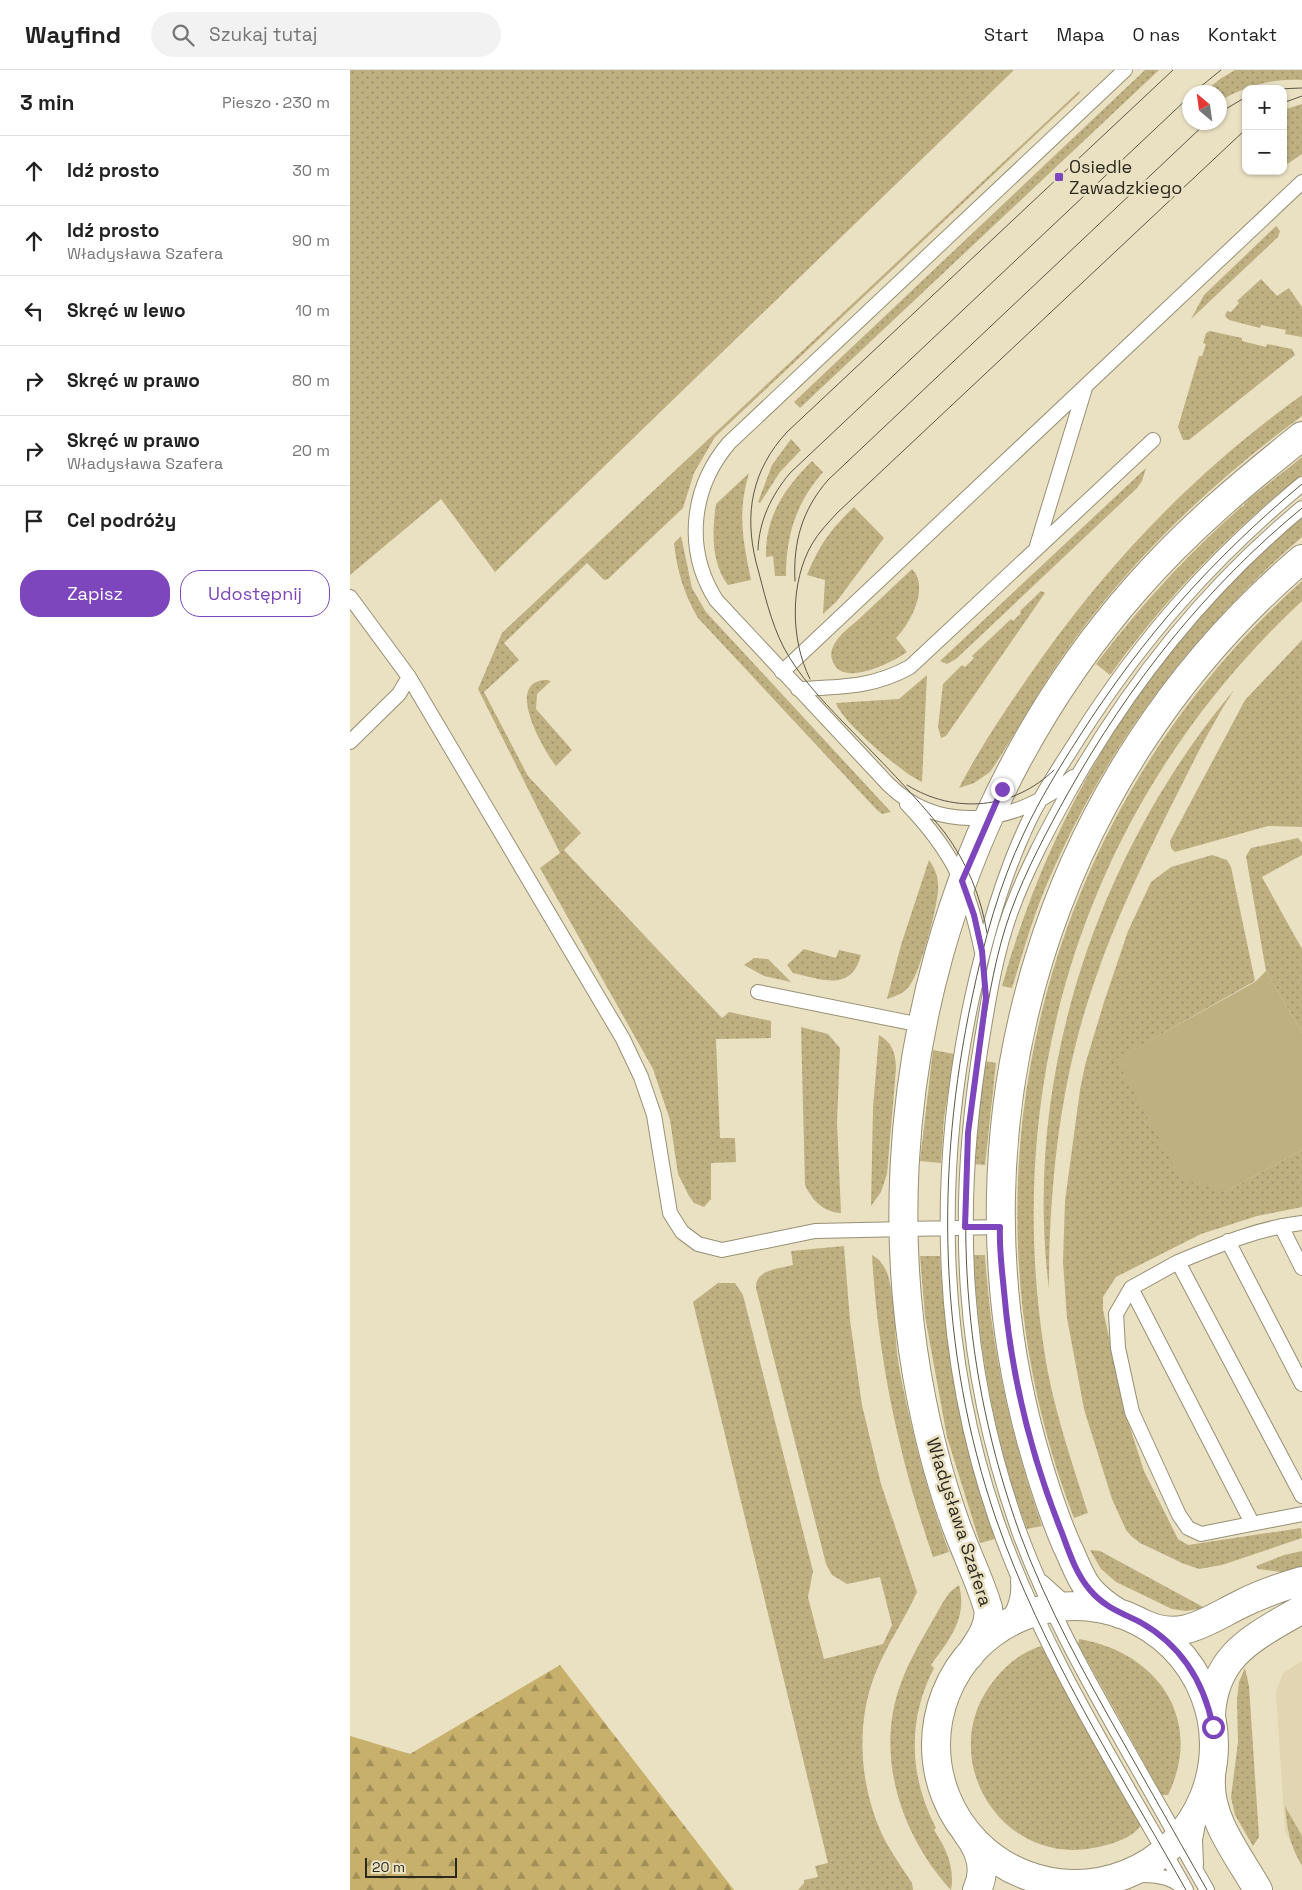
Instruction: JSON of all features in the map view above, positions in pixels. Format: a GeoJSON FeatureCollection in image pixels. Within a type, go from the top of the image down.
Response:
{"type":"FeatureCollection","features":[{"type":"Feature","properties":{"kind":"main road","name":"Władysława Szafera"},"geometry":{"type":"LineString","coordinates":[[969,1656],[986,1629],[989,1613],[956,1524],[926,1418],[908,1310],[903,1228],[907,1123],[922,1025],[936,961],[962,881],[988,818],[1019,756],[1072,670],[1116,611],[1200,521],[1251,475],[1302,436]]}},
{"type":"Feature","properties":{"kind":"main road"},"geometry":{"type":"LineString","coordinates":[[1258,1890],[1215,1813],[1211,1796],[1214,1740],[1211,1714],[1203,1690],[1191,1668],[1174,1648],[1096,1597],[1080,1576],[1059,1525],[1036,1458],[1022,1404],[1009,1336],[1002,1275],[1000,1227],[1004,1131],[1017,1040],[1044,941],[1077,856],[1119,777],[1171,698],[1237,620],[1302,559]]}},
{"type":"Feature","properties":{"kind":"main road"},"geometry":{"type":"LineString","coordinates":[[977,1890],[981,1880],[982,1864],[979,1854],[953,1812],[943,1788],[937,1763],[936,1738],[940,1712],[948,1688],[969,1656],[998,1630],[1042,1611],[1083,1606],[1132,1619],[1163,1631],[1193,1628],[1264,1593],[1302,1581]]}},
{"type":"Feature","properties":{"kind":"main road"},"geometry":{"type":"LineString","coordinates":[[1211,1714],[1217,1680],[1232,1656],[1256,1637],[1302,1609]]}},
{"type":"Feature","properties":{"kind":"main road"},"geometry":{"type":"LineString","coordinates":[[967,1833],[990,1856],[1012,1869],[1042,1880],[1089,1885],[1142,1867],[1171,1845],[1202,1802],[1213,1766]]}},
{"type":"Feature","properties":{"kind":"lane"},"geometry":{"type":"LineString","coordinates":[[985,1022],[986,998],[982,956],[974,915],[962,881],[934,833],[722,608],[709,590],[702,573],[695,539],[697,510],[704,483],[716,461],[737,435],[1126,70]]}},
{"type":"Feature","properties":{"kind":"lane"},"geometry":{"type":"LineString","coordinates":[[782,672],[1302,182]]}},
{"type":"Feature","properties":{"kind":"lane"},"geometry":{"type":"LineString","coordinates":[[1035,552],[1085,387]]}},
{"type":"Feature","properties":{"kind":"lane"},"geometry":{"type":"LineString","coordinates":[[798,689],[870,684],[889,679],[910,667],[1154,440]]}},
{"type":"Feature","properties":{"kind":"lane"},"geometry":{"type":"LineString","coordinates":[[998,1630],[1012,1614],[1015,1606],[1018,1595],[1016,1574],[988,1495],[966,1407],[951,1314],[946,1228],[949,1150],[956,1080],[982,956],[1004,881],[1027,824],[1096,712],[1160,623],[1225,552],[1302,484]]}},
{"type":"Feature","properties":{"kind":"lane"},"geometry":{"type":"LineString","coordinates":[[1199,1875],[1171,1845],[1070,1684],[1042,1611],[1033,1566],[1006,1493],[980,1390],[969,1312],[965,1227],[968,1133],[996,964],[1011,911],[1036,852],[1087,760],[1126,698],[1182,626],[1238,565],[1302,508]]}},
{"type":"Feature","properties":{"kind":"lane"},"geometry":{"type":"LineString","coordinates":[[350,597],[409,677],[623,1039],[649,1099],[660,1144],[669,1209],[682,1232],[700,1245],[722,1250],[806,1232],[1000,1227]]}},
{"type":"Feature","properties":{"kind":"lane"},"geometry":{"type":"LineString","coordinates":[[350,742],[399,694],[409,677]]}},
{"type":"Feature","properties":{"kind":"lane"},"geometry":{"type":"LineString","coordinates":[[883,779],[904,797],[930,812],[953,818],[988,818],[1010,814],[1041,800],[1073,777],[1087,760]]}},
{"type":"Feature","properties":{"kind":"lane"},"geometry":{"type":"LineString","coordinates":[[758,992],[922,1025]]}},
{"type":"Feature","properties":{"kind":"lane"},"geometry":{"type":"LineString","coordinates":[[1302,1224],[1281,1226],[1228,1241],[1178,1262],[1131,1288],[1116,1314],[1118,1348],[1132,1412],[1179,1515],[1188,1528],[1201,1534],[1302,1514]]}},
{"type":"Feature","properties":{"kind":"lane"},"geometry":{"type":"LineString","coordinates":[[1281,1226],[1302,1268]]}},
{"type":"Feature","properties":{"kind":"lane"},"geometry":{"type":"LineString","coordinates":[[1228,1241],[1302,1384]]}},
{"type":"Feature","properties":{"kind":"lane"},"geometry":{"type":"LineString","coordinates":[[1178,1262],[1302,1496]]}},
{"type":"Feature","properties":{"kind":"lane"},"geometry":{"type":"LineString","coordinates":[[1131,1288],[1252,1523]]}},
{"type":"Feature","properties":{"kind":"lane"},"geometry":{"type":"LineString","coordinates":[[1033,1566],[1052,1592],[1062,1600],[1083,1606]]}},
{"type":"Feature","properties":{"kind":"lane"},"geometry":{"type":"LineString","coordinates":[[1016,1574],[1042,1611]]}},
{"type":"Feature","properties":{"kind":"lane"},"geometry":{"type":"LineString","coordinates":[[1202,1802],[1195,1840],[1195,1859],[1199,1875],[1207,1890]]}},
{"type":"Feature","properties":{"kind":"lane"},"geometry":{"type":"LineString","coordinates":[[1171,1845],[1186,1890]]}},
{"type":"Feature","properties":{"kind":"lane"},"geometry":{"type":"LineString","coordinates":[[1089,1885],[1144,1874],[1162,1877],[1177,1883],[1186,1890]]}},
{"type":"Feature","properties":{"kind":"shaded area"},"geometry":{"type":"Polygon","coordinates":[[[350,70],[1014,70],[495,572],[441,499],[350,575],[350,70]]]}},
{"type":"Feature","properties":{"kind":"shaded area"},"geometry":{"type":"Polygon","coordinates":[[[1145,70],[1159,70],[800,408],[794,402],[1145,70]]]}},
{"type":"Feature","properties":{"kind":"shaded area"},"geometry":{"type":"Polygon","coordinates":[[[1235,70],[1302,70],[1302,80],[1280,80],[1256,85],[1242,85],[1242,90],[1227,97],[1227,85],[1213,85],[1235,70]]]}},
{"type":"Feature","properties":{"kind":"shaded area"},"geometry":{"type":"Polygon","coordinates":[[[1079,91],[1080,93],[715,437],[694,473],[683,508],[608,579],[604,580],[587,563],[504,643],[519,660],[484,692],[528,776],[581,833],[564,850],[722,1018],[729,1012],[771,1021],[771,1038],[716,1039],[720,1138],[735,1138],[736,1162],[711,1163],[711,1199],[704,1207],[694,1203],[678,1174],[670,1120],[653,1069],[540,868],[560,853],[478,689],[502,633],[1079,91]]]}},
{"type":"Feature","properties":{"kind":"shaded area"},"geometry":{"type":"Polygon","coordinates":[[[1302,104],[1302,154],[1287,164],[1287,130],[1287,109],[1302,104]]]}},
{"type":"Feature","properties":{"kind":"shaded area"},"geometry":{"type":"Polygon","coordinates":[[[1276,226],[1280,231],[1278,237],[1191,319],[1204,295],[1276,226]]]}},
{"type":"Feature","properties":{"kind":"shaded area"},"geometry":{"type":"Polygon","coordinates":[[[1261,279],[1277,296],[1289,288],[1302,307],[1302,337],[1285,334],[1286,330],[1261,325],[1260,328],[1229,320],[1225,316],[1227,311],[1231,312],[1239,303],[1237,301],[1261,279]]]}},
{"type":"Feature","properties":{"kind":"shaded area"},"geometry":{"type":"Polygon","coordinates":[[[1210,331],[1242,338],[1242,341],[1266,347],[1267,344],[1292,349],[1295,355],[1189,440],[1183,440],[1178,427],[1199,356],[1202,356],[1206,344],[1203,343],[1206,333],[1210,331]]]}},
{"type":"Feature","properties":{"kind":"shaded area"},"geometry":{"type":"Polygon","coordinates":[[[1302,395],[1302,416],[1267,442],[1201,499],[1139,560],[1084,627],[1058,663],[990,772],[974,783],[959,788],[983,745],[1029,676],[1088,597],[1120,559],[1188,489],[1224,456],[1302,395]]]}},
{"type":"Feature","properties":{"kind":"shaded area"},"geometry":{"type":"Polygon","coordinates":[[[791,439],[801,450],[780,472],[760,503],[758,502],[772,465],[791,439]]]}},
{"type":"Feature","properties":{"kind":"shaded area"},"geometry":{"type":"Polygon","coordinates":[[[1302,457],[1302,475],[1249,520],[1199,568],[1153,620],[1110,675],[1096,664],[1147,601],[1183,562],[1243,507],[1245,502],[1302,457]]]}},
{"type":"Feature","properties":{"kind":"shaded area"},"geometry":{"type":"Polygon","coordinates":[[[812,461],[823,472],[806,496],[794,520],[786,561],[786,576],[775,576],[773,556],[766,557],[769,528],[778,504],[785,492],[812,461]]]}},
{"type":"Feature","properties":{"kind":"shaded area"},"geometry":{"type":"Polygon","coordinates":[[[1146,468],[1142,481],[1137,488],[956,659],[947,664],[940,661],[1146,468]]]}},
{"type":"Feature","properties":{"kind":"shaded area"},"geometry":{"type":"Polygon","coordinates":[[[749,473],[743,501],[742,527],[751,580],[728,585],[718,567],[714,546],[716,504],[749,473]]]}},
{"type":"Feature","properties":{"kind":"shaded area"},"geometry":{"type":"Polygon","coordinates":[[[854,507],[884,538],[837,601],[823,614],[825,580],[807,575],[826,538],[854,507]]]}},
{"type":"Feature","properties":{"kind":"shaded area"},"geometry":{"type":"Polygon","coordinates":[[[1302,517],[1302,537],[1260,575],[1185,656],[1121,744],[1067,840],[1044,891],[1012,988],[1002,986],[1024,918],[1050,852],[1081,789],[1116,729],[1156,671],[1200,617],[1249,565],[1302,517]]]}},
{"type":"Feature","properties":{"kind":"shaded area"},"geometry":{"type":"Polygon","coordinates":[[[681,536],[692,588],[706,612],[891,812],[882,814],[875,808],[698,618],[685,591],[677,563],[674,543],[681,536]]]}},
{"type":"Feature","properties":{"kind":"shaded area"},"geometry":{"type":"Polygon","coordinates":[[[912,569],[917,577],[919,595],[912,615],[896,638],[907,652],[880,666],[857,673],[847,673],[838,669],[833,662],[831,654],[837,640],[912,569]]]}},
{"type":"Feature","properties":{"kind":"shaded area"},"geometry":{"type":"Polygon","coordinates":[[[1302,581],[1302,601],[1229,677],[1167,760],[1117,849],[1078,942],[1052,1040],[1037,1141],[1034,1244],[1047,1370],[1063,1432],[1088,1513],[1074,1518],[1037,1392],[1019,1265],[1021,1138],[1041,1014],[1080,893],[1137,780],[1211,675],[1302,581]]]}},
{"type":"Feature","properties":{"kind":"shaded area"},"geometry":{"type":"Polygon","coordinates":[[[1041,591],[1045,593],[946,736],[941,738],[938,727],[943,684],[962,665],[965,667],[974,658],[972,656],[1011,619],[1013,621],[1021,613],[1020,611],[1041,591]]]}},
{"type":"Feature","properties":{"kind":"shaded area"},"geometry":{"type":"Polygon","coordinates":[[[1302,640],[1302,827],[1268,826],[1175,852],[1171,848],[1170,841],[1245,700],[1302,640]]]}},
{"type":"Feature","properties":{"kind":"shaded area"},"geometry":{"type":"Polygon","coordinates":[[[927,675],[922,782],[901,769],[860,734],[840,711],[836,703],[899,699],[927,675]]]}},
{"type":"Feature","properties":{"kind":"shaded area"},"geometry":{"type":"Polygon","coordinates":[[[551,681],[537,694],[536,709],[572,750],[556,766],[536,732],[527,703],[528,691],[534,683],[551,681]]]}},
{"type":"Feature","properties":{"kind":"shaded area"},"geometry":{"type":"Polygon","coordinates":[[[1234,690],[1200,749],[1139,872],[1111,936],[1083,1017],[1065,1094],[1054,1172],[1049,1289],[1044,1209],[1047,1129],[1060,1049],[1080,971],[1109,895],[1144,822],[1186,754],[1234,690]]]}},
{"type":"Feature","properties":{"kind":"shaded area"},"geometry":{"type":"Polygon","coordinates":[[[1298,838],[1302,843],[1302,855],[1262,877],[1302,949],[1302,1033],[1266,971],[1246,856],[1251,848],[1298,838]]]}},
{"type":"Feature","properties":{"kind":"shaded area"},"geometry":{"type":"Polygon","coordinates":[[[1212,855],[1227,860],[1231,867],[1255,981],[1117,1059],[1225,1192],[1302,1150],[1302,1207],[1257,1216],[1201,1234],[1116,1277],[1103,1297],[1103,1310],[1126,1415],[1144,1471],[1178,1539],[1188,1545],[1301,1528],[1302,1538],[1222,1565],[1199,1569],[1140,1543],[1131,1536],[1126,1530],[1112,1499],[1084,1409],[1067,1318],[1063,1262],[1065,1201],[1080,1090],[1085,1065],[1104,1002],[1128,931],[1151,882],[1171,867],[1212,855]]]}},
{"type":"Feature","properties":{"kind":"shaded area"},"geometry":{"type":"Polygon","coordinates":[[[929,860],[938,881],[938,893],[924,952],[908,988],[900,994],[887,999],[901,945],[929,860]]]}},
{"type":"Feature","properties":{"kind":"shaded area"},"geometry":{"type":"Polygon","coordinates":[[[804,949],[836,958],[839,950],[861,955],[850,975],[842,979],[824,980],[793,973],[787,965],[804,949]]]}},
{"type":"Feature","properties":{"kind":"shaded area"},"geometry":{"type":"Polygon","coordinates":[[[754,958],[768,959],[791,982],[764,976],[744,965],[754,958]]]}},
{"type":"Feature","properties":{"kind":"shaded area"},"geometry":{"type":"Polygon","coordinates":[[[1266,971],[1302,1033],[1302,1150],[1225,1192],[1181,1179],[1116,1059],[1255,982],[1266,971]]]}},
{"type":"Feature","properties":{"kind":"shaded area"},"geometry":{"type":"Polygon","coordinates":[[[801,1027],[828,1034],[840,1048],[837,1122],[841,1213],[824,1208],[811,1196],[805,1185],[801,1027]]]}},
{"type":"Feature","properties":{"kind":"shaded area"},"geometry":{"type":"Polygon","coordinates":[[[879,1035],[888,1042],[893,1050],[896,1069],[887,1174],[881,1192],[871,1206],[873,1108],[879,1035]]]}},
{"type":"Feature","properties":{"kind":"shaded area"},"geometry":{"type":"Polygon","coordinates":[[[933,1050],[954,1054],[944,1118],[941,1163],[920,1161],[933,1050]]]}},
{"type":"Feature","properties":{"kind":"shaded area"},"geometry":{"type":"Polygon","coordinates":[[[985,1061],[996,1063],[985,1165],[973,1164],[985,1061]]]}},
{"type":"Feature","properties":{"kind":"shaded area"},"geometry":{"type":"Polygon","coordinates":[[[844,1246],[850,1320],[862,1405],[881,1484],[917,1592],[874,1677],[864,1719],[862,1740],[863,1762],[871,1805],[878,1825],[887,1844],[912,1883],[913,1890],[798,1890],[804,1883],[804,1880],[818,1877],[815,1866],[828,1863],[693,1302],[718,1283],[735,1283],[743,1295],[813,1571],[808,1597],[824,1659],[883,1644],[892,1625],[880,1577],[847,1584],[832,1575],[826,1564],[756,1288],[759,1277],[764,1273],[793,1265],[791,1251],[844,1246]]]}},
{"type":"Feature","properties":{"kind":"shaded area"},"geometry":{"type":"Polygon","coordinates":[[[872,1255],[882,1264],[891,1286],[899,1367],[909,1414],[920,1461],[949,1552],[933,1557],[910,1483],[892,1408],[879,1332],[872,1255]]]}},
{"type":"Feature","properties":{"kind":"shaded area"},"geometry":{"type":"Polygon","coordinates":[[[973,1255],[985,1255],[997,1359],[1012,1426],[1042,1526],[1027,1529],[1005,1462],[984,1360],[973,1255]]]}},
{"type":"Feature","properties":{"kind":"shaded area"},"geometry":{"type":"Polygon","coordinates":[[[920,1256],[940,1256],[947,1328],[958,1399],[975,1470],[995,1539],[980,1543],[947,1437],[925,1316],[920,1256]]]}},
{"type":"Feature","properties":{"kind":"shaded area"},"geometry":{"type":"Polygon","coordinates":[[[1090,1550],[1100,1551],[1205,1608],[1186,1611],[1172,1609],[1116,1582],[1101,1569],[1090,1550]]]}},
{"type":"Feature","properties":{"kind":"shaded area"},"geometry":{"type":"Polygon","coordinates":[[[1302,1551],[1302,1569],[1289,1573],[1258,1569],[1256,1566],[1284,1555],[1302,1551]]]}},
{"type":"Feature","properties":{"kind":"shaded area"},"geometry":{"type":"Polygon","coordinates":[[[959,1585],[961,1608],[959,1618],[950,1637],[931,1665],[934,1668],[919,1708],[915,1748],[920,1788],[936,1828],[934,1830],[949,1858],[952,1873],[951,1890],[933,1869],[918,1845],[906,1819],[897,1793],[890,1738],[893,1710],[905,1673],[943,1602],[950,1592],[959,1585]]]}},
{"type":"Feature","properties":{"kind":"shaded area"},"geometry":{"type":"Polygon","coordinates":[[[1079,1639],[1107,1646],[1131,1658],[1151,1674],[1167,1693],[1177,1716],[1181,1740],[1178,1767],[1168,1795],[1162,1795],[1078,1644],[1079,1639]]]}},
{"type":"Feature","properties":{"kind":"shaded area"},"geometry":{"type":"Polygon","coordinates":[[[1041,1646],[1141,1825],[1133,1834],[1122,1840],[1098,1847],[1063,1850],[1032,1841],[1006,1824],[986,1800],[974,1772],[971,1741],[977,1709],[995,1679],[1005,1668],[1021,1655],[1041,1646]]]}},
{"type":"Feature","properties":{"kind":"shaded area"},"geometry":{"type":"Polygon","coordinates":[[[1302,1661],[1302,1862],[1285,1832],[1276,1692],[1283,1673],[1302,1661]]]}},
{"type":"Feature","properties":{"kind":"shaded area"},"geometry":{"type":"Polygon","coordinates":[[[1245,1668],[1249,1686],[1259,1837],[1253,1846],[1235,1815],[1231,1797],[1238,1742],[1237,1700],[1239,1682],[1245,1668]]]}},
{"type":"Feature","properties":{"kind":"shaded area"},"geometry":{"type":"Polygon","coordinates":[[[1285,1806],[1302,1836],[1302,1866],[1290,1837],[1285,1806]]]}},
{"type":"Feature","properties":{"kind":"green space"},"geometry":{"type":"Polygon","coordinates":[[[560,1665],[734,1890],[350,1890],[350,1736],[410,1754],[560,1665]]]}},
{"type":"Feature","properties":{"kind":"tram line"},"geometry":{"type":"LineString","coordinates":[[987,933],[977,893],[953,844],[908,790],[803,678],[784,648],[768,606],[752,544],[751,509],[754,493],[766,461],[775,446],[787,432],[1173,70]]}},
{"type":"Feature","properties":{"kind":"tram line"},"geometry":{"type":"LineString","coordinates":[[1203,85],[1221,70]]}},
{"type":"Feature","properties":{"kind":"tram line"},"geometry":{"type":"LineString","coordinates":[[1287,89],[1302,88]]}},
{"type":"Feature","properties":{"kind":"tram line"},"geometry":{"type":"LineString","coordinates":[[1287,102],[1302,96]]}},
{"type":"Feature","properties":{"kind":"tram line"},"geometry":{"type":"LineString","coordinates":[[1227,108],[1242,99]]}},
{"type":"Feature","properties":{"kind":"tram line"},"geometry":{"type":"LineString","coordinates":[[758,550],[761,529],[767,509],[790,473],[1182,104]]}},
{"type":"Feature","properties":{"kind":"tram line"},"geometry":{"type":"LineString","coordinates":[[795,581],[796,553],[801,527],[812,503],[828,480],[1199,130]]}},
{"type":"Feature","properties":{"kind":"tram line"},"geometry":{"type":"LineString","coordinates":[[810,679],[803,663],[796,629],[796,593],[805,559],[812,544],[821,532],[837,513],[1245,130]]}},
{"type":"Feature","properties":{"kind":"tram line"},"geometry":{"type":"LineString","coordinates":[[1186,1890],[1058,1662],[1015,1568],[996,1519],[977,1455],[963,1391],[953,1326],[948,1260],[948,1194],[952,1129],[960,1063],[972,998],[987,934],[1015,853],[1050,784],[1103,701],[1128,666],[1180,602],[1208,571],[1302,484]]}},
{"type":"Feature","properties":{"kind":"tram line"},"geometry":{"type":"LineString","coordinates":[[1207,1890],[1081,1666],[1054,1614],[1020,1534],[1000,1473],[985,1412],[974,1351],[968,1290],[967,1166],[982,1039],[997,958],[1017,896],[1045,836],[1068,793],[1117,713],[1172,639],[1233,571],[1302,508]]}},
{"type":"Feature","properties":{"kind":"tram line"},"geometry":{"type":"LineString","coordinates":[[907,785],[925,795],[945,801],[964,804],[984,803],[1003,800],[1021,793],[1038,783],[1054,770]]}},
{"type":"Feature","properties":{"kind":"place","name":"Osiedle Zawadzkiego"},"geometry":{"type":"Point","coordinates":[1059,177]}},
{"type":"Feature","properties":{"kind":"route"},"geometry":{"type":"LineString","coordinates":[[1002,789],[962,881],[974,915],[982,951],[986,998],[985,1022],[968,1133],[965,1179],[965,1227],[1000,1227],[1006,1312],[1022,1404],[1036,1458],[1048,1494],[1080,1576],[1088,1588],[1102,1602],[1120,1614],[1132,1618],[1155,1631],[1183,1658],[1203,1690],[1213,1727]]}}]}
